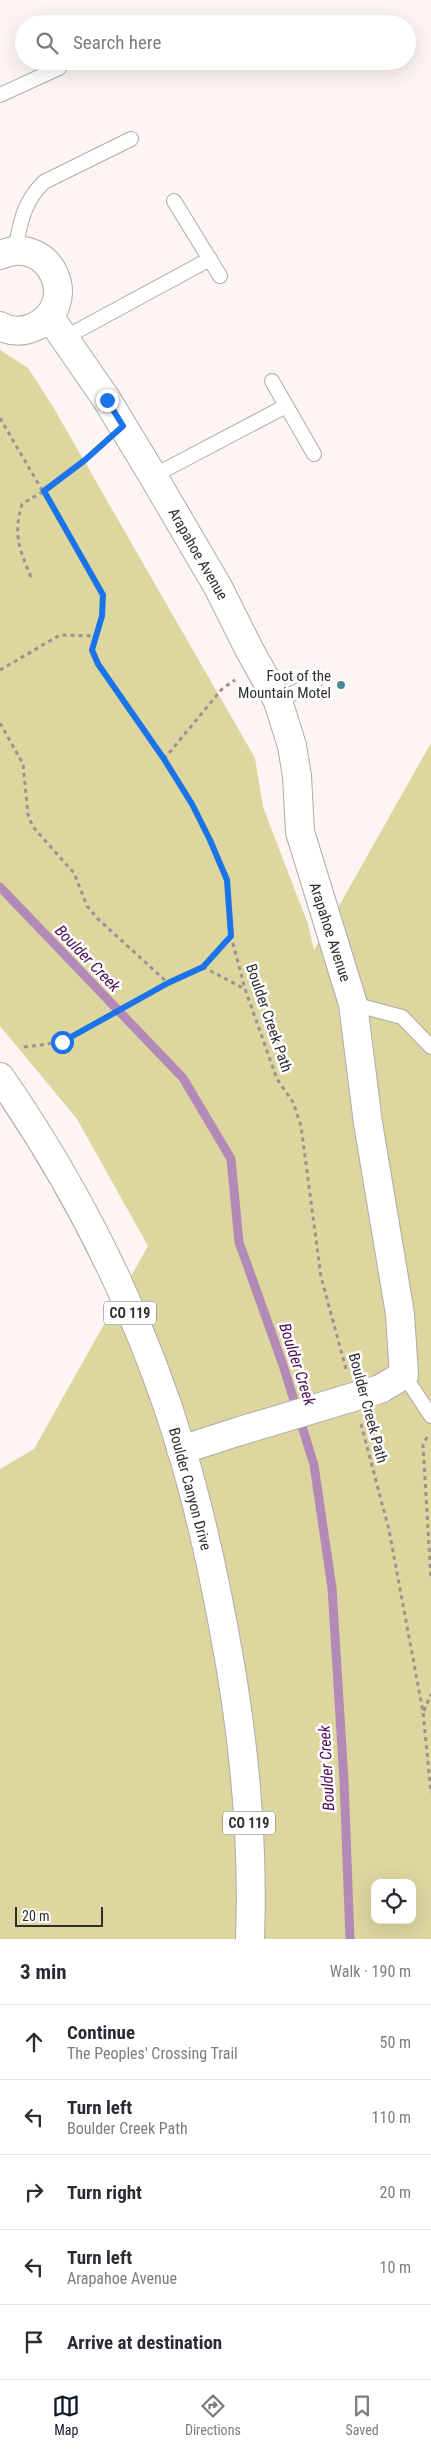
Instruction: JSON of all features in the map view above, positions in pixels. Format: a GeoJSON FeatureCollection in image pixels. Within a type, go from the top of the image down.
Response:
{"type":"FeatureCollection","features":[{"type":"Feature","properties":{"kind":"street"},"geometry":{"type":"LineString","coordinates":[[0,326],[16,331],[29,330],[40,324],[57,327],[58,293],[52,269],[33,253],[7,253]]}},
{"type":"Feature","properties":{"kind":"street","name":"Arapahoe Avenue"},"geometry":{"type":"LineString","coordinates":[[57,327],[123,426],[153,476],[218,587],[278,701],[294,761],[300,832],[353,1004],[368,1123],[400,1314],[404,1375]]}},
{"type":"Feature","properties":{"kind":"street","name":"Boulder Canyon Drive"},"geometry":{"type":"LineString","coordinates":[[0,1077],[27,1116],[109,1261],[140,1336],[182,1450],[214,1580],[237,1707],[252,1861],[250,1939]]}},
{"type":"Feature","properties":{"kind":"street"},"geometry":{"type":"LineString","coordinates":[[182,1450],[380,1389],[404,1375]]}},
{"type":"Feature","properties":{"kind":"lane"},"geometry":{"type":"LineString","coordinates":[[0,95],[55,70]]}},
{"type":"Feature","properties":{"kind":"lane"},"geometry":{"type":"LineString","coordinates":[[7,253],[28,200],[36,189],[44,182],[131,138]]}},
{"type":"Feature","properties":{"kind":"lane"},"geometry":{"type":"LineString","coordinates":[[174,201],[220,276]]}},
{"type":"Feature","properties":{"kind":"lane"},"geometry":{"type":"LineString","coordinates":[[57,327],[210,259]]}},
{"type":"Feature","properties":{"kind":"lane"},"geometry":{"type":"LineString","coordinates":[[272,381],[314,454]]}},
{"type":"Feature","properties":{"kind":"lane"},"geometry":{"type":"LineString","coordinates":[[153,476],[286,406]]}},
{"type":"Feature","properties":{"kind":"lane"},"geometry":{"type":"LineString","coordinates":[[278,701],[315,682]]}},
{"type":"Feature","properties":{"kind":"lane"},"geometry":{"type":"LineString","coordinates":[[353,1004],[402,1017],[431,1047]]}},
{"type":"Feature","properties":{"kind":"lane"},"geometry":{"type":"LineString","coordinates":[[404,1375],[431,1416]]}},
{"type":"Feature","properties":{"kind":"path","name":"Boulder Creek Path"},"geometry":{"type":"LineString","coordinates":[[0,418],[103,595],[102,616],[92,650],[98,664],[164,759],[192,804],[227,880],[231,936],[245,989],[276,1079],[293,1102],[301,1126],[321,1277],[346,1371]]}},
{"type":"Feature","properties":{"kind":"path"},"geometry":{"type":"LineString","coordinates":[[31,577],[18,546],[16,524],[22,504],[44,491],[85,460],[123,426]]}},
{"type":"Feature","properties":{"kind":"path"},"geometry":{"type":"LineString","coordinates":[[0,670],[60,635],[96,636]]}},
{"type":"Feature","properties":{"kind":"path"},"geometry":{"type":"LineString","coordinates":[[164,759],[222,689]]}},
{"type":"Feature","properties":{"kind":"path"},"geometry":{"type":"LineString","coordinates":[[0,723],[23,764],[28,815],[33,827],[74,873],[87,906],[98,920],[168,983]]}},
{"type":"Feature","properties":{"kind":"path"},"geometry":{"type":"LineString","coordinates":[[24,1047],[62,1042],[168,983],[203,967],[231,936]]}},
{"type":"Feature","properties":{"kind":"path"},"geometry":{"type":"LineString","coordinates":[[203,967],[245,989]]}},
{"type":"Feature","properties":{"kind":"path","name":"Boulder Creek Path"},"geometry":{"type":"LineString","coordinates":[[359,1418],[389,1530],[424,1712],[431,1793]]}},
{"type":"Feature","properties":{"kind":"path"},"geometry":{"type":"LineString","coordinates":[[431,1430],[423,1445],[431,1580]]}},
{"type":"Feature","properties":{"kind":"path"},"geometry":{"type":"LineString","coordinates":[[424,1712],[431,1694]]}},
{"type":"Feature","properties":{"kind":"shaded area"},"geometry":{"type":"Polygon","coordinates":[[[0,350],[28,368],[52,405],[255,758],[263,807],[308,924],[314,950],[431,743],[431,1939],[0,1939],[0,1469],[34,1449],[148,1246],[77,1119],[0,1026],[0,350]]]}},
{"type":"Feature","properties":{"kind":"waterway","name":"Boulder Creek"},"geometry":{"type":"LineString","coordinates":[[0,887],[183,1078],[231,1159],[239,1242],[283,1365],[314,1465],[332,1588],[344,1781],[350,1939]]}},
{"type":"Feature","properties":{"kind":"place","name":"Foot of the Mountain Motel"},"geometry":{"type":"Point","coordinates":[341,685]}},
{"type":"Feature","properties":{"kind":"route"},"geometry":{"type":"LineString","coordinates":[[62,1042],[168,983],[203,967],[231,936],[227,880],[192,804],[164,759],[98,664],[92,650],[102,616],[103,595],[44,491],[85,460],[123,426],[107,400]]}}]}
